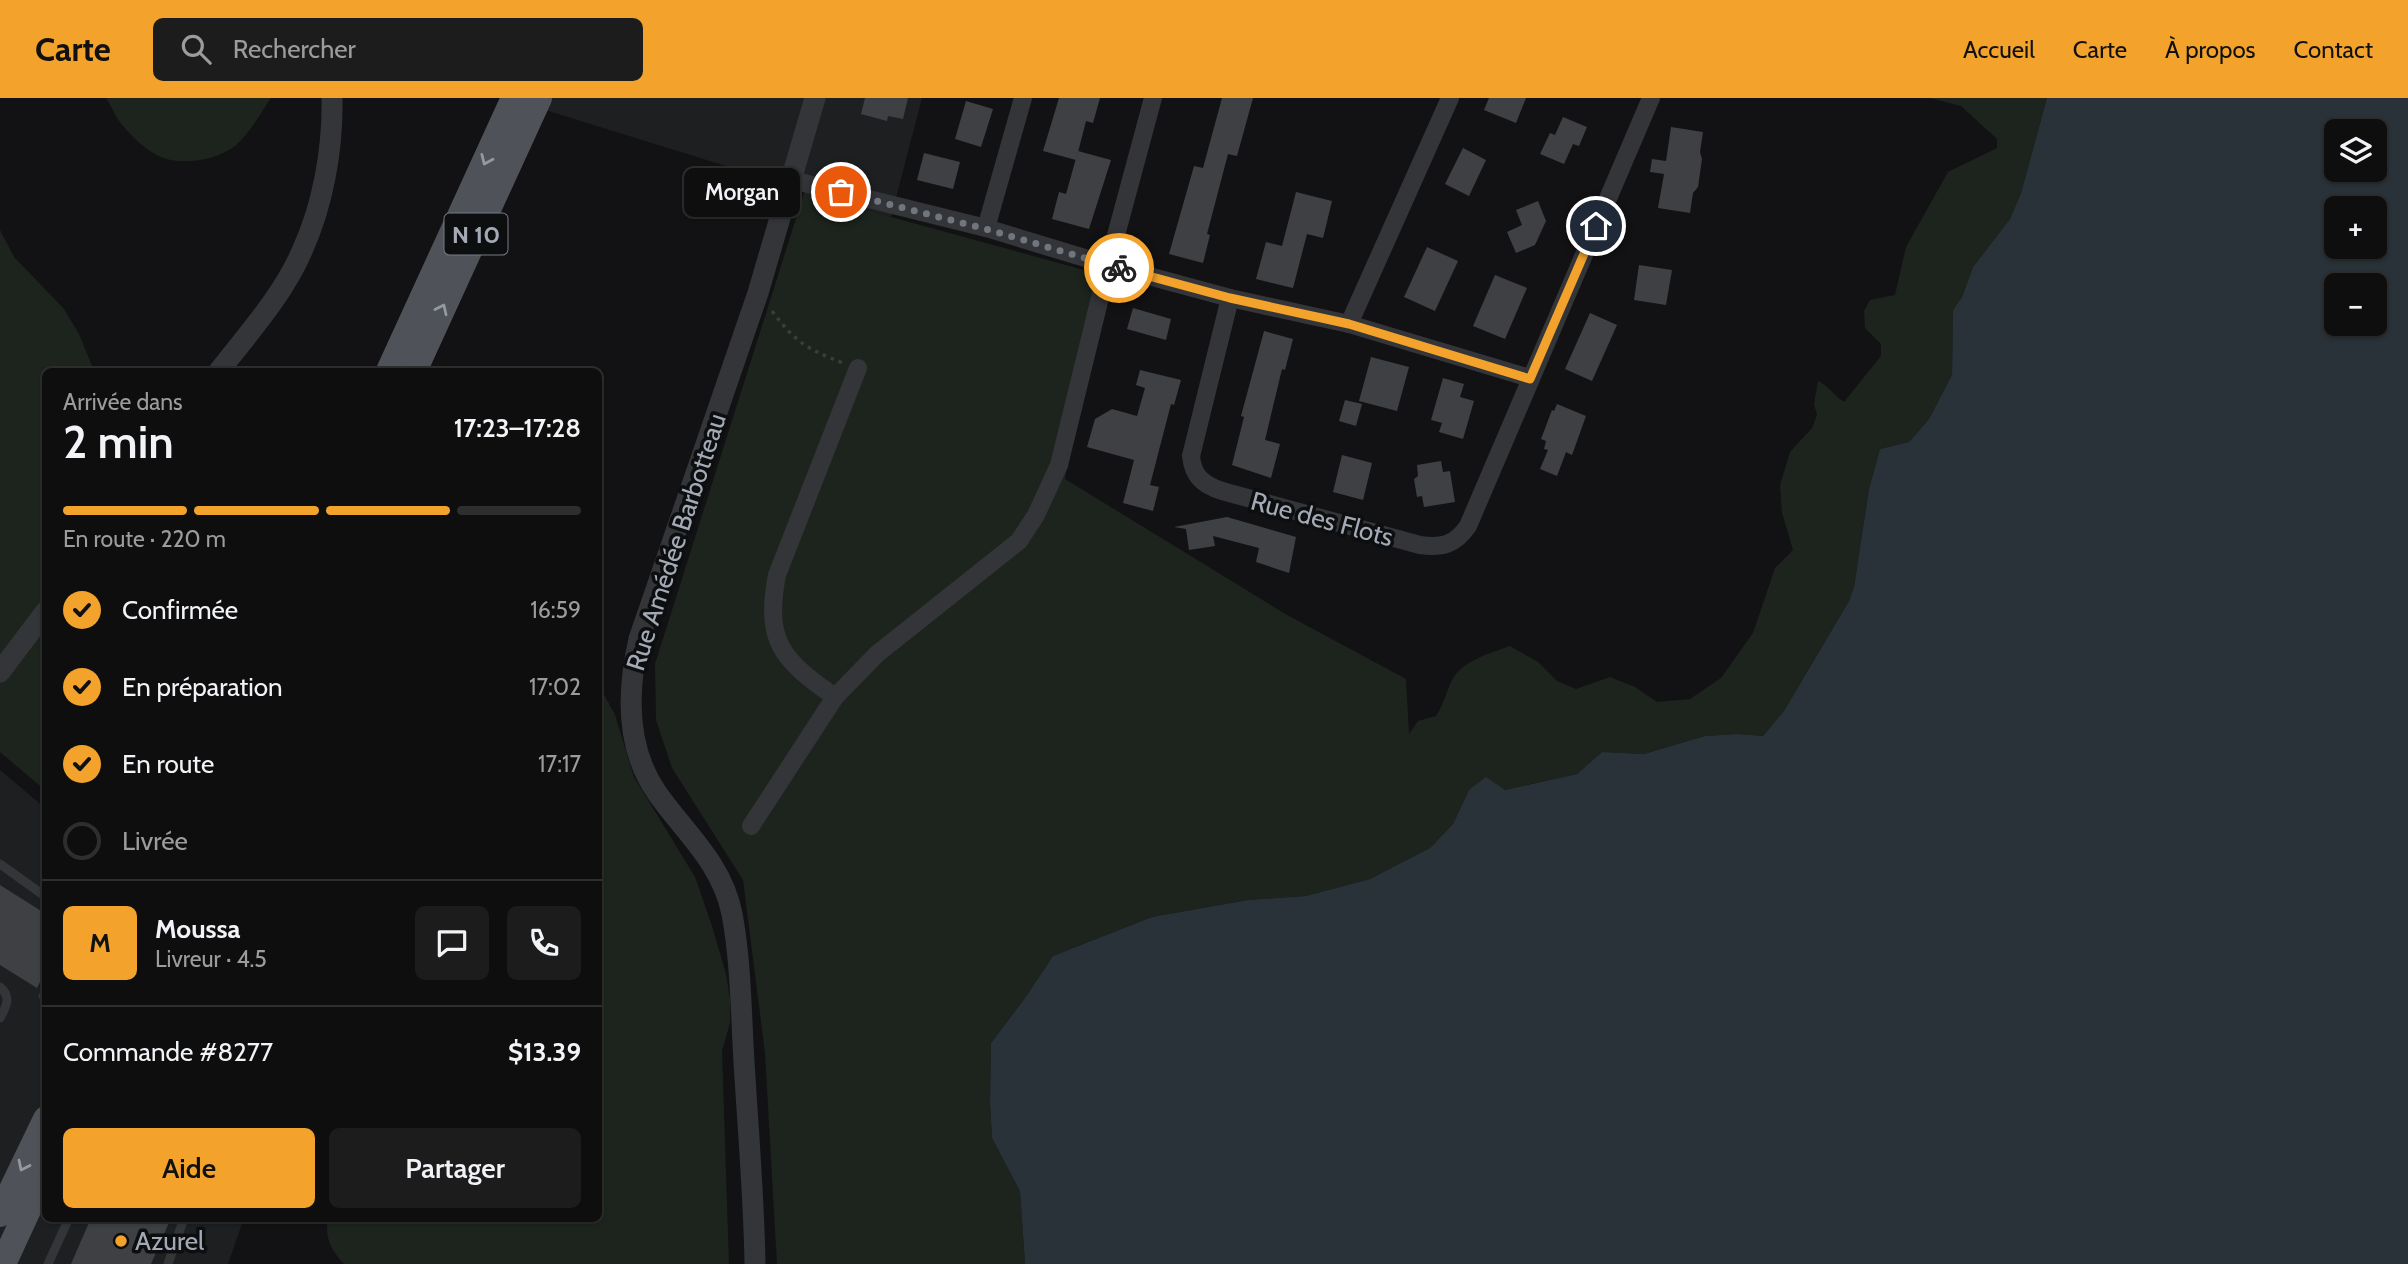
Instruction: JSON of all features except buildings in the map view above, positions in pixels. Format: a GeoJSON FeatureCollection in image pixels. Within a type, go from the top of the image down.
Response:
{"type":"FeatureCollection","features":[{"type":"Feature","properties":{"kind":"main road","name":"N 10"},"geometry":{"type":"LineString","coordinates":[[390,368],[514,98]]}},
{"type":"Feature","properties":{"kind":"main road","name":"N 10"},"geometry":{"type":"LineString","coordinates":[[415,368],[539,98]]}},
{"type":"Feature","properties":{"kind":"main road"},"geometry":{"type":"LineString","coordinates":[[0,1214],[42,1127]]}},
{"type":"Feature","properties":{"kind":"main road"},"geometry":{"type":"LineString","coordinates":[[3,1264],[42,1180]]}},
{"type":"Feature","properties":{"kind":"street"},"geometry":{"type":"LineString","coordinates":[[221,368],[273,299],[302,251],[323,183],[331,98]]}},
{"type":"Feature","properties":{"kind":"street","name":"Rue Amédée Barbotteau"},"geometry":{"type":"LineString","coordinates":[[755,1264],[740,998],[732,913],[721,877],[713,864],[647,776],[635,743],[630,694],[639,639],[758,293],[815,98]]}},
{"type":"Feature","properties":{"kind":"street"},"geometry":{"type":"LineString","coordinates":[[986,229],[1023,98]]}},
{"type":"Feature","properties":{"kind":"street"},"geometry":{"type":"LineString","coordinates":[[751,826],[835,697],[877,654],[1019,541],[1036,515],[1059,464],[1153,98]]}},
{"type":"Feature","properties":{"kind":"street"},"geometry":{"type":"LineString","coordinates":[[1349,324],[1450,98]]}},
{"type":"Feature","properties":{"kind":"street"},"geometry":{"type":"LineString","coordinates":[[792,180],[986,229],[1230,298],[1349,324],[1530,379],[1651,98]]}},
{"type":"Feature","properties":{"kind":"street","name":"Rue des Flots"},"geometry":{"type":"LineString","coordinates":[[1230,298],[1193,444],[1191,457],[1195,474],[1209,487],[1420,545],[1446,545],[1461,537],[1530,379]]}},
{"type":"Feature","properties":{"kind":"street"},"geometry":{"type":"LineString","coordinates":[[835,697],[802,673],[785,655],[774,626],[772,603],[777,575],[858,368]]}},
{"type":"Feature","properties":{"kind":"street"},"geometry":{"type":"LineString","coordinates":[[0,672],[42,616]]}},
{"type":"Feature","properties":{"kind":"lane"},"geometry":{"type":"LineString","coordinates":[[0,864],[42,894]]}},
{"type":"Feature","properties":{"kind":"lane"},"geometry":{"type":"LineString","coordinates":[[0,987],[6,993],[8,1001],[0,1018]]}},
{"type":"Feature","properties":{"kind":"lane"},"geometry":{"type":"LineString","coordinates":[[48,1264],[67,1222]]}},
{"type":"Feature","properties":{"kind":"lane"},"geometry":{"type":"LineString","coordinates":[[168,1264],[183,1222]]}},
{"type":"Feature","properties":{"kind":"path"},"geometry":{"type":"LineString","coordinates":[[758,293],[790,335],[808,348],[858,368]]}},
{"type":"Feature","properties":{"kind":"shaded area"},"geometry":{"type":"Polygon","coordinates":[[[106,98],[271,98],[250,129],[228,151],[209,158],[179,161],[169,160],[145,148],[121,123],[106,98]]]}},
{"type":"Feature","properties":{"kind":"shaded area"},"geometry":{"type":"Polygon","coordinates":[[[506,98],[922,98],[891,217],[506,98]]]}},
{"type":"Feature","properties":{"kind":"shaded area"},"geometry":{"type":"Polygon","coordinates":[[[1930,98],[2047,98],[2021,193],[2010,219],[1973,267],[1962,297],[1953,310],[1952,375],[1929,419],[1909,442],[1880,449],[1869,489],[1854,587],[1849,601],[1784,711],[1763,736],[1705,736],[1644,754],[1602,752],[1577,774],[1504,790],[1469,790],[1453,824],[1430,848],[1370,879],[1306,896],[1248,900],[1152,917],[1053,956],[991,1043],[992,1138],[1020,1190],[1025,1264],[777,1264],[765,1053],[743,880],[672,768],[656,720],[655,664],[805,190],[891,217],[1095,273],[1065,479],[1287,615],[1406,679],[1409,734],[1418,721],[1436,716],[1452,680],[1463,667],[1510,646],[1538,662],[1557,681],[1576,689],[1610,677],[1635,687],[1657,702],[1690,699],[1721,678],[1753,633],[1775,568],[1793,550],[1782,513],[1780,485],[1790,452],[1812,428],[1817,415],[1814,404],[1818,381],[1844,402],[1881,356],[1881,344],[1865,328],[1864,311],[1870,300],[1895,295],[1906,247],[1948,172],[1997,148],[1997,139],[1961,106],[1930,98]]]}},
{"type":"Feature","properties":{"kind":"shaded area"},"geometry":{"type":"Polygon","coordinates":[[[2047,98],[2408,98],[2408,1264],[1025,1264],[1020,1191],[992,1138],[991,1043],[1053,956],[1152,917],[1248,900],[1306,896],[1370,879],[1430,848],[1453,824],[1469,790],[1486,777],[1505,790],[1577,774],[1602,752],[1644,754],[1705,736],[1763,736],[1784,711],[1849,601],[1854,587],[1869,489],[1880,449],[1909,442],[1929,419],[1952,375],[1953,310],[1962,297],[1973,267],[2010,219],[2021,193],[2047,98]]]}},
{"type":"Feature","properties":{"kind":"shaded area"},"geometry":{"type":"Polygon","coordinates":[[[0,230],[14,257],[64,309],[79,334],[93,368],[42,368],[42,787],[0,752],[0,230]]]}},
{"type":"Feature","properties":{"kind":"shaded area"},"geometry":{"type":"Polygon","coordinates":[[[602,691],[615,715],[634,777],[695,877],[726,974],[730,1023],[722,1051],[729,1264],[344,1264],[330,1243],[328,1222],[602,1222],[602,691]]]}},
{"type":"Feature","properties":{"kind":"shaded area"},"geometry":{"type":"Polygon","coordinates":[[[0,770],[42,805],[42,1222],[243,1222],[228,1264],[0,1264],[0,770]]]}},
{"type":"Feature","properties":{"kind":"way so far"},"geometry":{"type":"LineString","coordinates":[[841,192],[986,229],[1119,268]]}},
{"type":"Feature","properties":{"kind":"place","name":"Morgan"},"geometry":{"type":"Point","coordinates":[841,192]}},
{"type":"Feature","properties":{"kind":"place","name":"Azurel"},"geometry":{"type":"Point","coordinates":[121,1241]}},
{"type":"Feature","properties":{"kind":"route"},"geometry":{"type":"LineString","coordinates":[[1119,268],[1230,298],[1349,324],[1530,379],[1596,226]]}}]}
